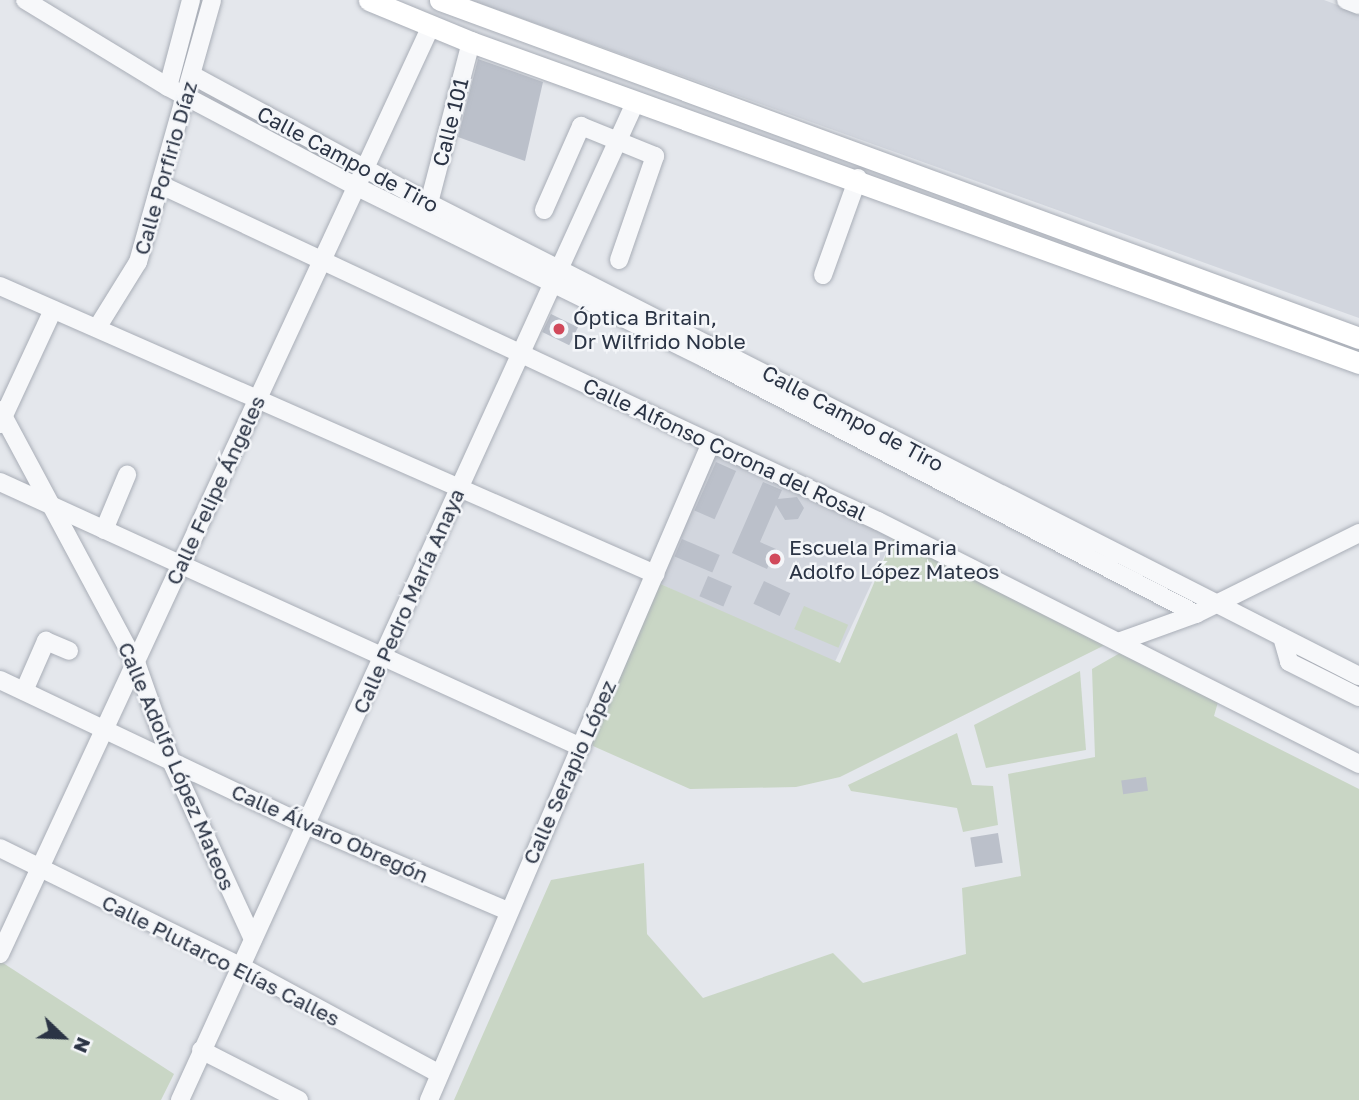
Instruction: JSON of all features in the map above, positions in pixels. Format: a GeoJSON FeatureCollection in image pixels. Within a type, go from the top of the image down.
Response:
{"type":"FeatureCollection","features":[{"type":"Feature","properties":{"kind":"main road"},"geometry":{"type":"LineString","coordinates":[[369,0],[430,27],[858,178],[1359,363]]}},
{"type":"Feature","properties":{"kind":"main road"},"geometry":{"type":"LineString","coordinates":[[440,0],[1359,338]]}},
{"type":"Feature","properties":{"kind":"main road"},"geometry":{"type":"LineString","coordinates":[[878,186],[887,164]]}},
{"type":"Feature","properties":{"kind":"street","name":"Calle Campo de Tiro"},"geometry":{"type":"LineString","coordinates":[[25,0],[168,87],[355,186],[557,276],[829,413],[967,489],[1081,558],[1196,614]]}},
{"type":"Feature","properties":{"kind":"street","name":"Calle Porfirio Díaz"},"geometry":{"type":"LineString","coordinates":[[168,87],[191,0]]}},
{"type":"Feature","properties":{"kind":"street","name":"Calle Porfirio Díaz"},"geometry":{"type":"LineString","coordinates":[[97,328],[138,262],[212,0]]}},
{"type":"Feature","properties":{"kind":"street"},"geometry":{"type":"LineString","coordinates":[[1346,0],[1359,5]]}},
{"type":"Feature","properties":{"kind":"street","name":"Calle Felipe Ángeles"},"geometry":{"type":"LineString","coordinates":[[0,954],[103,729],[137,665],[180,564],[430,27]]}},
{"type":"Feature","properties":{"kind":"street","name":"Calle 101"},"geometry":{"type":"LineString","coordinates":[[429,203],[471,42]]}},
{"type":"Feature","properties":{"kind":"street","name":"Calle Campo de Tiro"},"geometry":{"type":"LineString","coordinates":[[192,75],[429,203],[557,276]]}},
{"type":"Feature","properties":{"kind":"street","name":"Calle Pedro María Anaya"},"geometry":{"type":"LineString","coordinates":[[180,1100],[636,101]]}},
{"type":"Feature","properties":{"kind":"street"},"geometry":{"type":"LineString","coordinates":[[544,210],[581,126],[655,156],[619,260]]}},
{"type":"Feature","properties":{"kind":"street"},"geometry":{"type":"LineString","coordinates":[[823,275],[858,178]]}},
{"type":"Feature","properties":{"kind":"street","name":"Calle Alfonso Corona del Rosal"},"geometry":{"type":"LineString","coordinates":[[161,185],[521,352],[1121,641],[1359,764]]}},
{"type":"Feature","properties":{"kind":"street"},"geometry":{"type":"LineString","coordinates":[[0,286],[655,574]]}},
{"type":"Feature","properties":{"kind":"street"},"geometry":{"type":"LineString","coordinates":[[1,418],[53,310]]}},
{"type":"Feature","properties":{"kind":"street","name":"Calle Adolfo López Mateos"},"geometry":{"type":"LineString","coordinates":[[1,418],[137,665],[171,761],[253,939]]}},
{"type":"Feature","properties":{"kind":"street","name":"Calle Serapio López"},"geometry":{"type":"LineString","coordinates":[[429,1100],[710,445]]}},
{"type":"Feature","properties":{"kind":"street"},"geometry":{"type":"LineString","coordinates":[[104,530],[128,475]]}},
{"type":"Feature","properties":{"kind":"street"},"geometry":{"type":"LineString","coordinates":[[0,482],[580,747]]}},
{"type":"Feature","properties":{"kind":"street","name":"Calle Campo de Tiro"},"geometry":{"type":"LineString","coordinates":[[967,489],[1090,541],[1359,676]]}},
{"type":"Feature","properties":{"kind":"street"},"geometry":{"type":"LineString","coordinates":[[1121,641],[1196,614],[1359,533]]}},
{"type":"Feature","properties":{"kind":"street"},"geometry":{"type":"LineString","coordinates":[[1081,558],[1090,541]]}},
{"type":"Feature","properties":{"kind":"street"},"geometry":{"type":"LineString","coordinates":[[1282,638],[1289,662],[1359,697]]}},
{"type":"Feature","properties":{"kind":"street"},"geometry":{"type":"LineString","coordinates":[[24,691],[46,641],[69,651]]}},
{"type":"Feature","properties":{"kind":"street","name":"Calle Álvaro Obregón"},"geometry":{"type":"LineString","coordinates":[[0,680],[306,825],[508,911]]}},
{"type":"Feature","properties":{"kind":"street","name":"Calle Plutarco Elías Calles"},"geometry":{"type":"LineString","coordinates":[[0,848],[240,966],[440,1074]]}},
{"type":"Feature","properties":{"kind":"street"},"geometry":{"type":"LineString","coordinates":[[201,1050],[299,1100]]}},
{"type":"Feature","properties":{"kind":"shaded area"},"geometry":{"type":"Polygon","coordinates":[[[470,0],[1324,0],[1359,13],[1359,318],[470,0]]]}},
{"type":"Feature","properties":{"kind":"shaded area","name":"Escuela Primaria Adolfo López Mateos"},"geometry":{"type":"Polygon","coordinates":[[[711,452],[893,537],[834,665],[651,580],[711,452]]]}},
{"type":"Feature","properties":{"kind":"green space"},"geometry":{"type":"Polygon","coordinates":[[[894,536],[1111,642],[840,777],[796,787],[690,789],[593,746],[590,738],[656,582],[840,663],[894,536]]]}},
{"type":"Feature","properties":{"kind":"green space"},"geometry":{"type":"Polygon","coordinates":[[[804,606],[848,625],[838,648],[794,629],[804,606]]]}},
{"type":"Feature","properties":{"kind":"green space"},"geometry":{"type":"Polygon","coordinates":[[[1120,653],[1218,702],[1214,716],[1359,789],[1359,1100],[454,1100],[551,880],[644,863],[647,934],[703,998],[833,953],[863,983],[966,954],[962,888],[1021,876],[1008,774],[1095,757],[1092,669],[1120,653]]]}},
{"type":"Feature","properties":{"kind":"green space"},"geometry":{"type":"Polygon","coordinates":[[[1080,671],[1086,750],[986,768],[974,725],[1080,671]]]}},
{"type":"Feature","properties":{"kind":"green space"},"geometry":{"type":"Polygon","coordinates":[[[957,733],[972,785],[993,786],[998,825],[963,832],[957,808],[851,791],[848,785],[957,733]]]}},
{"type":"Feature","properties":{"kind":"green space"},"geometry":{"type":"Polygon","coordinates":[[[0,961],[174,1074],[161,1100],[0,1100],[0,961]]]}},
{"type":"Feature","properties":{"kind":"building"},"geometry":{"type":"Polygon","coordinates":[[[478,59],[543,82],[525,161],[458,137],[478,59]]]}},
{"type":"Feature","properties":{"kind":"building","name":"Óptica Britain, Dr Wilfrido Noble"},"geometry":{"type":"Polygon","coordinates":[[[551,314],[578,327],[569,345],[542,332],[551,314]]]}},
{"type":"Feature","properties":{"kind":"building"},"geometry":{"type":"Polygon","coordinates":[[[716,462],[736,471],[715,519],[694,510],[716,462]]]}},
{"type":"Feature","properties":{"kind":"building"},"geometry":{"type":"Polygon","coordinates":[[[763,482],[782,490],[778,499],[797,497],[804,508],[798,519],[785,520],[776,505],[760,542],[776,549],[767,569],[732,553],[763,482]]]}},
{"type":"Feature","properties":{"kind":"building"},"geometry":{"type":"Polygon","coordinates":[[[682,539],[720,555],[712,573],[675,556],[682,539]]]}},
{"type":"Feature","properties":{"kind":"building"},"geometry":{"type":"Polygon","coordinates":[[[708,576],[732,586],[723,606],[699,596],[708,576]]]}},
{"type":"Feature","properties":{"kind":"building"},"geometry":{"type":"Polygon","coordinates":[[[764,581],[790,593],[780,616],[753,604],[764,581]]]}},
{"type":"Feature","properties":{"kind":"building"},"geometry":{"type":"Polygon","coordinates":[[[1146,777],[1148,791],[1123,794],[1121,780],[1146,777]]]}},
{"type":"Feature","properties":{"kind":"building"},"geometry":{"type":"Polygon","coordinates":[[[998,833],[1003,863],[975,867],[970,837],[998,833]]]}},
{"type":"Feature","properties":{"kind":"place","name":"Óptica Britain, Dr Wilfrido Noble"},"geometry":{"type":"Point","coordinates":[559,329]}},
{"type":"Feature","properties":{"kind":"place","name":"Escuela Primaria Adolfo López Mateos"},"geometry":{"type":"Point","coordinates":[775,559]}}]}
